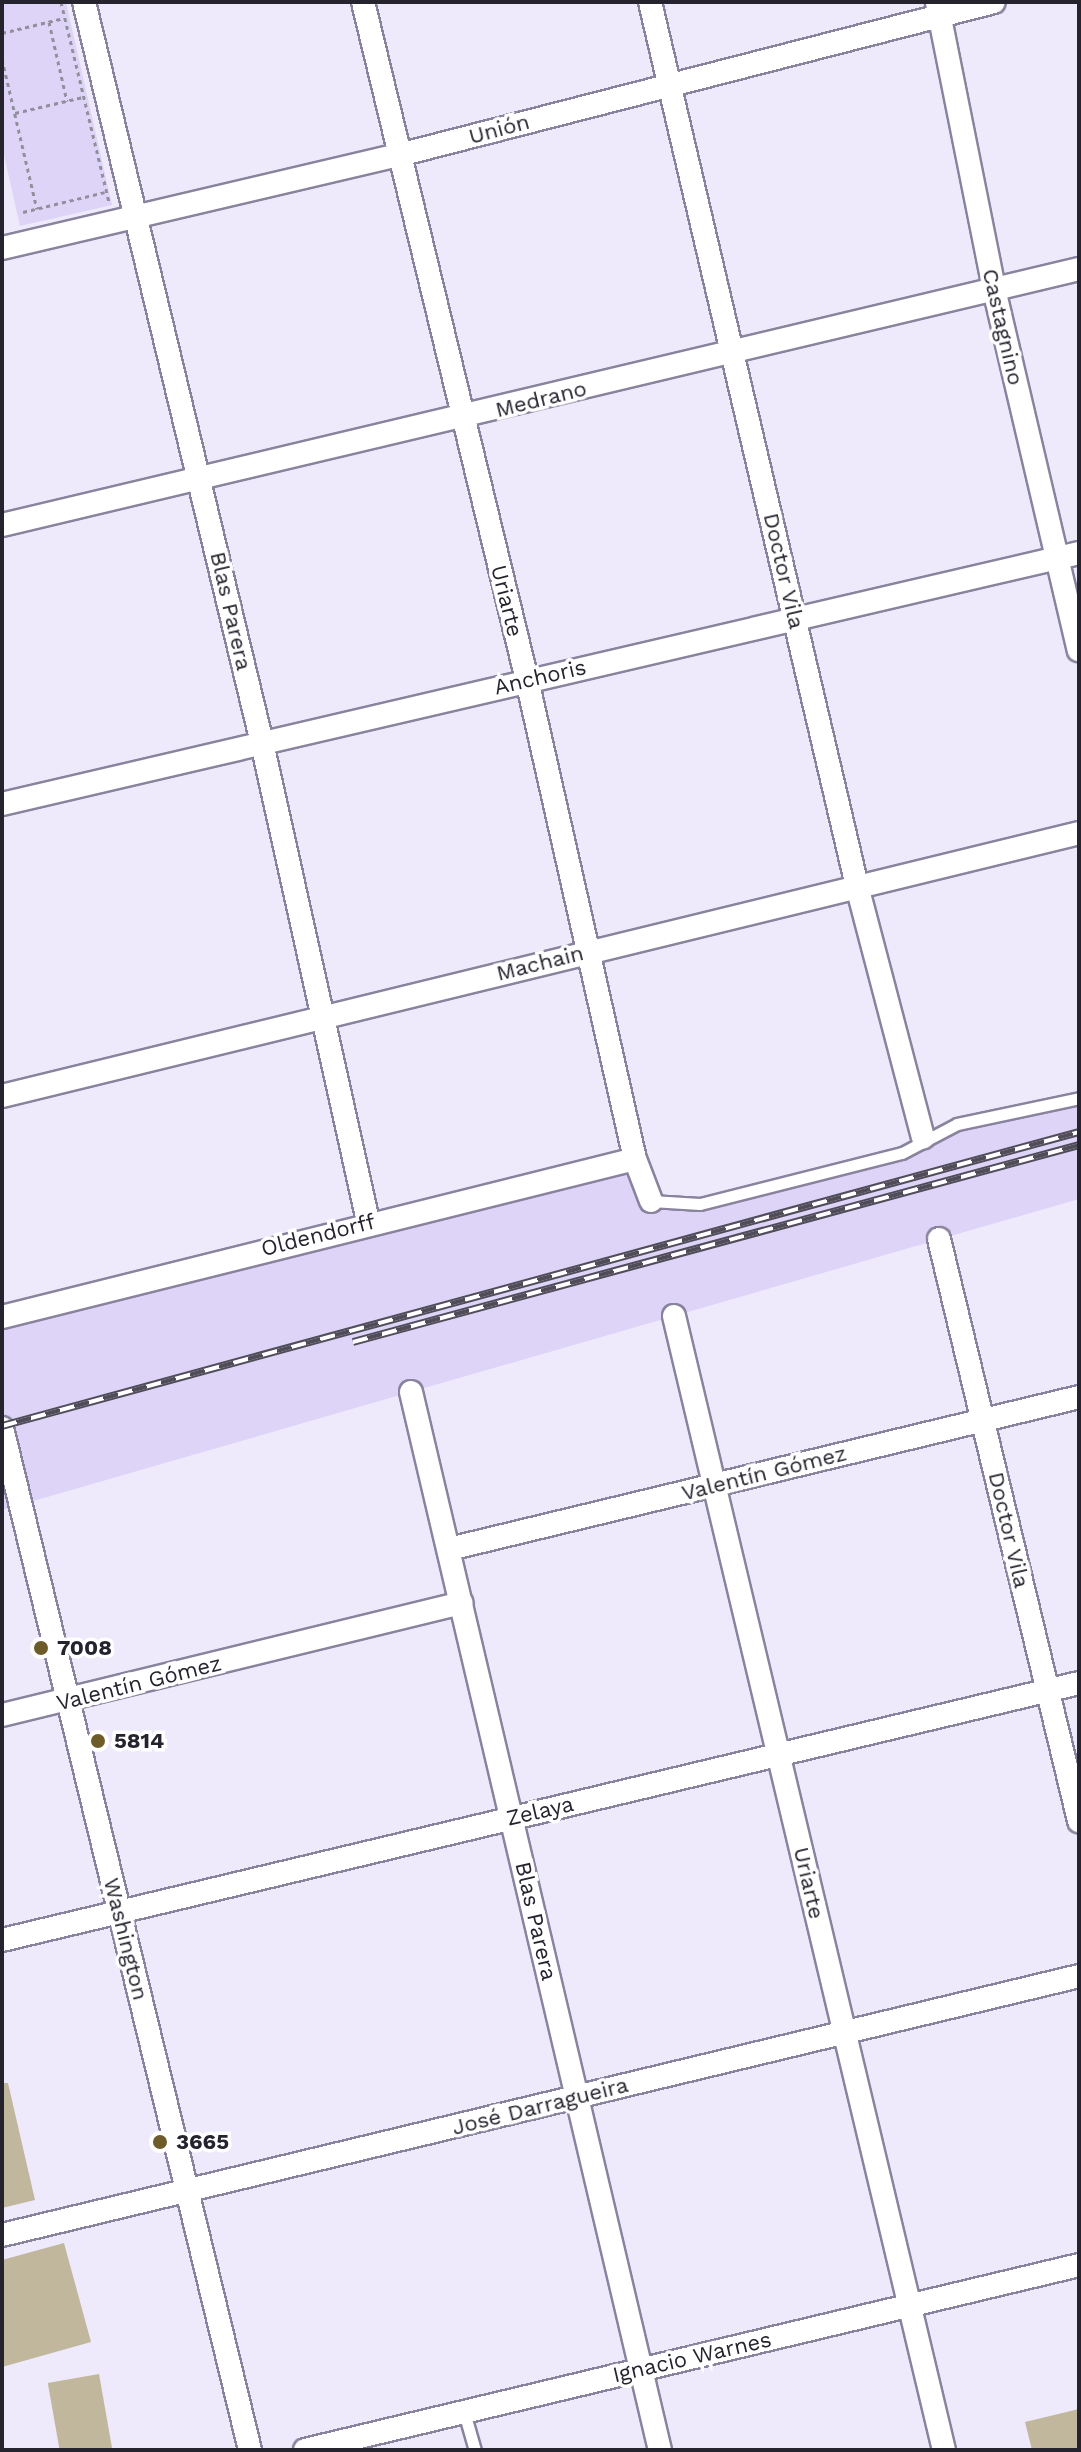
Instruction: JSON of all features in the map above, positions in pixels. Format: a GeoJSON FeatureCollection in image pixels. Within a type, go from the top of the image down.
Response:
{"type":"FeatureCollection","features":[{"type":"Feature","properties":{"kind":"street","name":"Blas Parera"},"geometry":{"type":"LineString","coordinates":[[84,2],[117,189],[135,216],[200,481],[324,1016],[368,1222]]}},
{"type":"Feature","properties":{"kind":"street","name":"Uriarte"},"geometry":{"type":"LineString","coordinates":[[363,2],[527,680],[635,1159],[651,1201]]}},
{"type":"Feature","properties":{"kind":"street","name":"Doctor Vila"},"geometry":{"type":"LineString","coordinates":[[650,2],[857,886],[923,1138]]}},
{"type":"Feature","properties":{"kind":"street","name":"Unión"},"geometry":{"type":"LineString","coordinates":[[2,248],[399,155],[939,9],[994,2]]}},
{"type":"Feature","properties":{"kind":"street","name":"Castagnino"},"geometry":{"type":"LineString","coordinates":[[939,9],[994,289],[1068,555],[1079,650]]}},
{"type":"Feature","properties":{"kind":"street","name":"Medrano"},"geometry":{"type":"LineString","coordinates":[[2,525],[200,481],[1079,269]]}},
{"type":"Feature","properties":{"kind":"street","name":"Anchoris"},"geometry":{"type":"LineString","coordinates":[[2,804],[1068,555]]}},
{"type":"Feature","properties":{"kind":"street","name":"Machain"},"geometry":{"type":"LineString","coordinates":[[2,1096],[1079,833]]}},
{"type":"Feature","properties":{"kind":"street","name":"Oldendorff"},"geometry":{"type":"LineString","coordinates":[[2,1317],[368,1222],[635,1159]]}},
{"type":"Feature","properties":{"kind":"street","name":"Doctor Vila"},"geometry":{"type":"LineString","coordinates":[[939,1239],[1079,1821]]}},
{"type":"Feature","properties":{"kind":"street","name":"Uriarte"},"geometry":{"type":"LineString","coordinates":[[674,1316],[944,2450]]}},
{"type":"Feature","properties":{"kind":"street","name":"Blas Parera"},"geometry":{"type":"LineString","coordinates":[[411,1392],[660,2450]]}},
{"type":"Feature","properties":{"kind":"street","name":"Valentín Gómez"},"geometry":{"type":"LineString","coordinates":[[449,1549],[1079,1397]]}},
{"type":"Feature","properties":{"kind":"street","name":"Washington"},"geometry":{"type":"LineString","coordinates":[[2,1428],[250,2450]]}},
{"type":"Feature","properties":{"kind":"street","name":"Valentín Gómez"},"geometry":{"type":"LineString","coordinates":[[2,1715],[462,1603]]}},
{"type":"Feature","properties":{"kind":"street","name":"Zelaya"},"geometry":{"type":"LineString","coordinates":[[2,1940],[1079,1683]]}},
{"type":"Feature","properties":{"kind":"street","name":"José Darragueira"},"geometry":{"type":"LineString","coordinates":[[2,2235],[1079,1976]]}},
{"type":"Feature","properties":{"kind":"street","name":"Ignacio Warnes"},"geometry":{"type":"LineString","coordinates":[[305,2450],[1079,2265]]}},
{"type":"Feature","properties":{"kind":"lane"},"geometry":{"type":"LineString","coordinates":[[651,1201],[700,1204],[902,1153],[923,1138],[957,1124],[1079,1098]]}},
{"type":"Feature","properties":{"kind":"lane"},"geometry":{"type":"LineString","coordinates":[[464,2412],[475,2450]]}},
{"type":"Feature","properties":{"kind":"path"},"geometry":{"type":"LineString","coordinates":[[61,2],[83,97],[117,189],[113,222]]}},
{"type":"Feature","properties":{"kind":"path"},"geometry":{"type":"LineString","coordinates":[[2,33],[65,18]]}},
{"type":"Feature","properties":{"kind":"path"},"geometry":{"type":"LineString","coordinates":[[49,22],[67,101]]}},
{"type":"Feature","properties":{"kind":"path"},"geometry":{"type":"LineString","coordinates":[[2,59],[37,209]]}},
{"type":"Feature","properties":{"kind":"path"},"geometry":{"type":"LineString","coordinates":[[15,113],[83,97]]}},
{"type":"Feature","properties":{"kind":"path"},"geometry":{"type":"LineString","coordinates":[[23,212],[117,189]]}},
{"type":"Feature","properties":{"kind":"shaded area"},"geometry":{"type":"Polygon","coordinates":[[[2,2],[66,2],[112,205],[20,226],[2,146],[2,2]]]}},
{"type":"Feature","properties":{"kind":"shaded area"},"geometry":{"type":"Polygon","coordinates":[[[1079,1098],[1079,1199],[2,1510],[2,1317],[635,1159],[651,1201],[700,1204],[902,1153],[923,1138],[1079,1098]]]}},
{"type":"Feature","properties":{"kind":"building"},"geometry":{"type":"Polygon","coordinates":[[[2,2083],[8,2083],[35,2200],[2,2208],[2,2083]]]}},
{"type":"Feature","properties":{"kind":"building"},"geometry":{"type":"Polygon","coordinates":[[[64,2243],[91,2342],[2,2367],[2,2260],[64,2243]]]}},
{"type":"Feature","properties":{"kind":"building"},"geometry":{"type":"Polygon","coordinates":[[[99,2374],[112,2450],[60,2450],[48,2383],[99,2374]]]}},
{"type":"Feature","properties":{"kind":"building"},"geometry":{"type":"Polygon","coordinates":[[[1079,2409],[1079,2450],[1032,2450],[1025,2422],[1079,2409]]]}},
{"type":"Feature","properties":{"kind":"railway"},"geometry":{"type":"LineString","coordinates":[[2,1426],[1079,1132]]}},
{"type":"Feature","properties":{"kind":"railway"},"geometry":{"type":"LineString","coordinates":[[353,1342],[1079,1145]]}},
{"type":"Feature","properties":{"kind":"place","name":"7008"},"geometry":{"type":"Point","coordinates":[41,1648]}},
{"type":"Feature","properties":{"kind":"place","name":"5814"},"geometry":{"type":"Point","coordinates":[98,1741]}},
{"type":"Feature","properties":{"kind":"place","name":"3665"},"geometry":{"type":"Point","coordinates":[160,2142]}}]}
